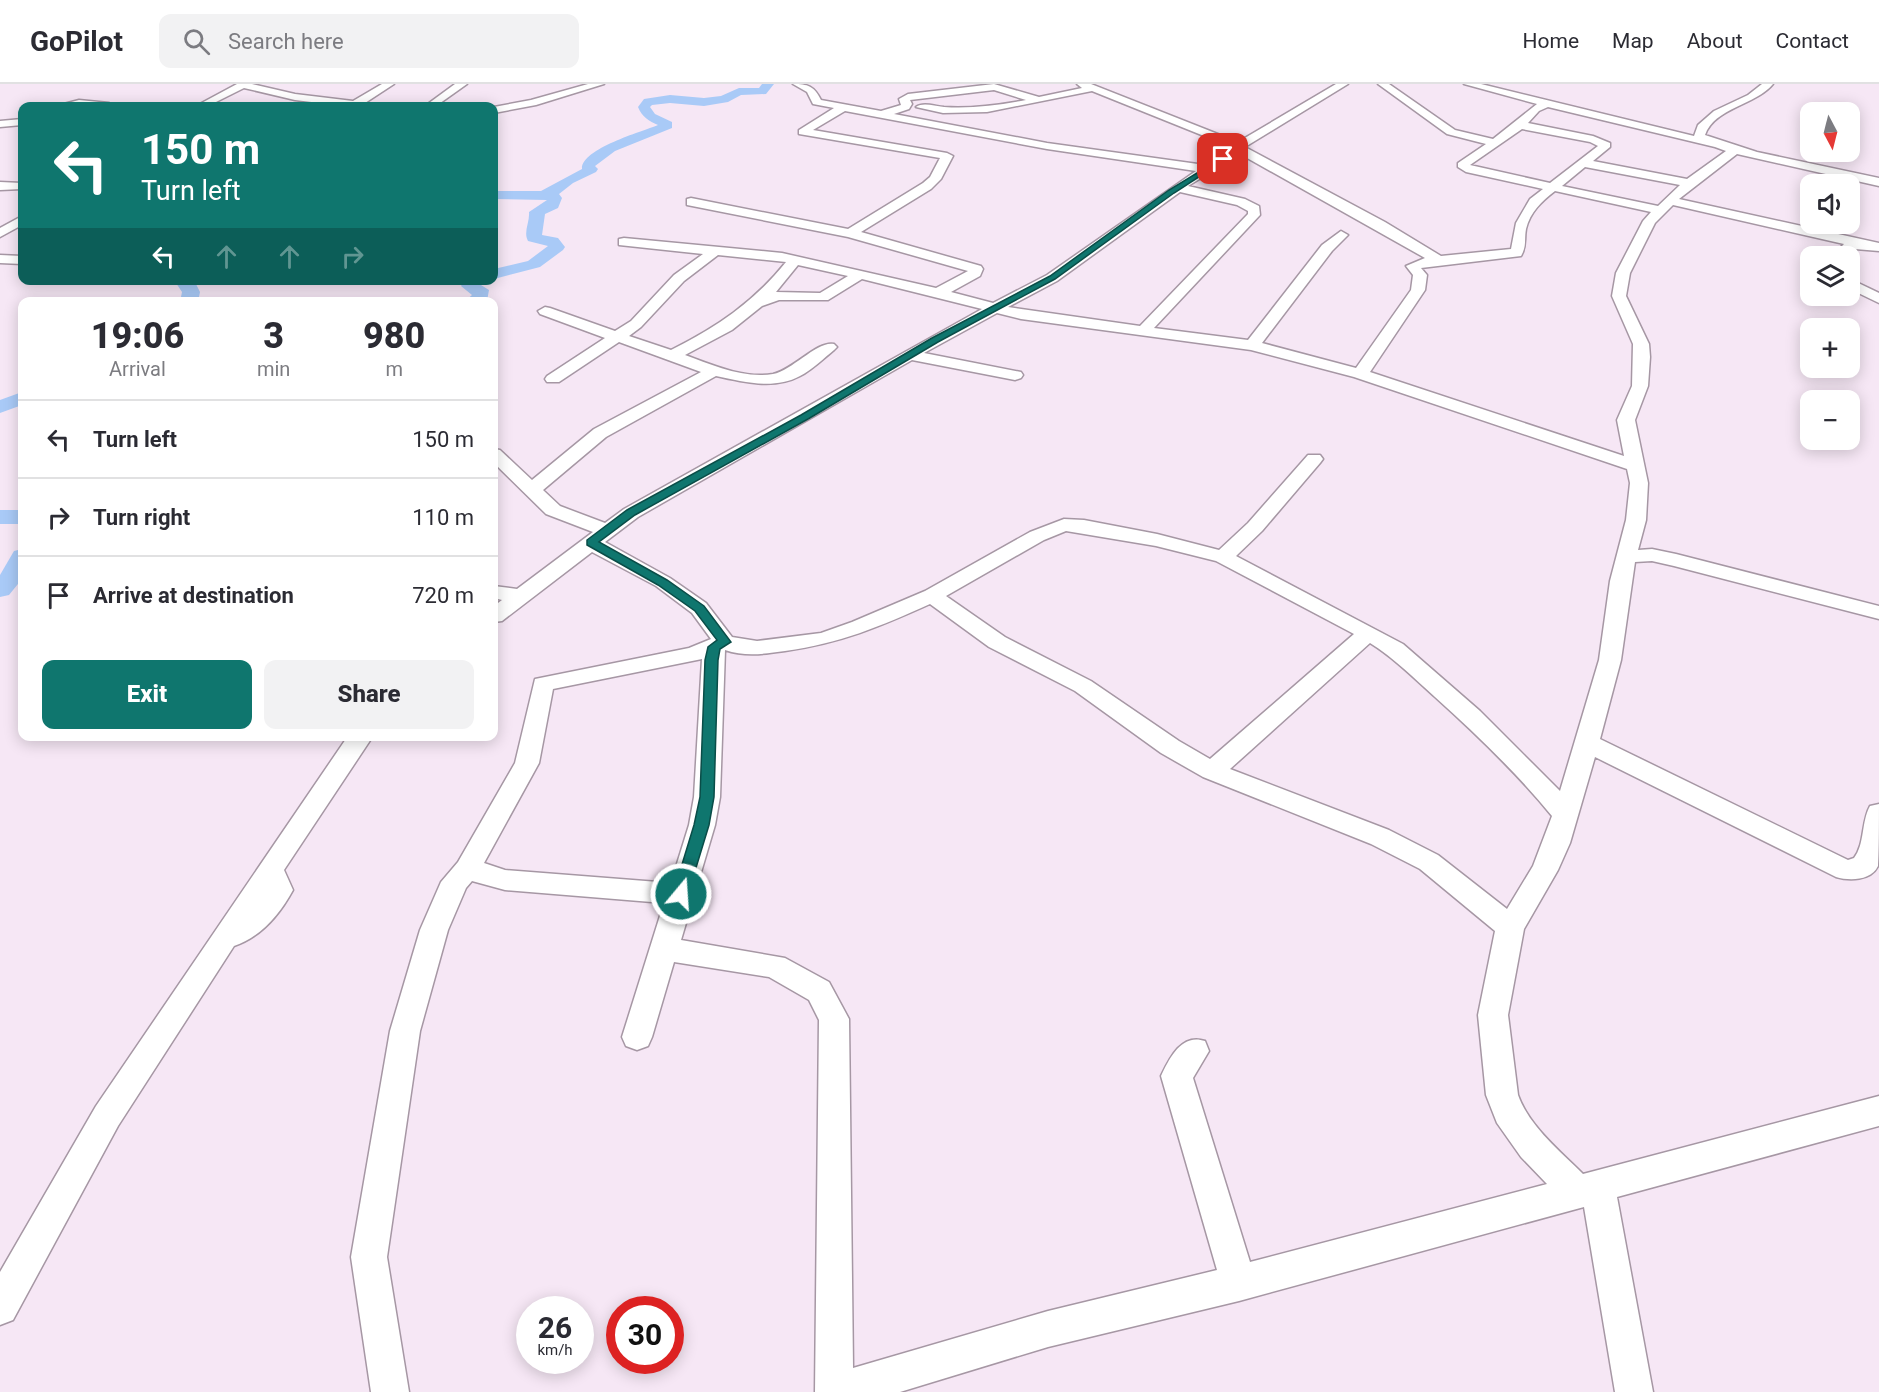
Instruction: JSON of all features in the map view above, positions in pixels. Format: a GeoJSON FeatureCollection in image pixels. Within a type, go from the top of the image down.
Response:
{"type":"FeatureCollection","features":[{"type":"Feature","properties":{"kind":"street"},"geometry":{"type":"LineString","coordinates":[[364,102],[389,84]]}},
{"type":"Feature","properties":{"kind":"street"},"geometry":{"type":"LineString","coordinates":[[436,102],[462,84]]}},
{"type":"Feature","properties":{"kind":"street"},"geometry":{"type":"LineString","coordinates":[[499,109],[599,84]]}},
{"type":"Feature","properties":{"kind":"street"},"geometry":{"type":"LineString","coordinates":[[798,84],[811,90],[817,102],[842,108],[885,113],[1047,146],[1206,169]]}},
{"type":"Feature","properties":{"kind":"street"},"geometry":{"type":"LineString","coordinates":[[918,84],[935,93]]}},
{"type":"Feature","properties":{"kind":"street"},"geometry":{"type":"LineString","coordinates":[[1082,84],[1239,148],[1380,225],[1438,260]]}},
{"type":"Feature","properties":{"kind":"street"},"geometry":{"type":"LineString","coordinates":[[498,613],[631,513],[804,417],[909,355],[1065,270],[1206,169],[1343,84]]}},
{"type":"Feature","properties":{"kind":"street"},"geometry":{"type":"LineString","coordinates":[[1383,84],[1456,134],[1493,142]]}},
{"type":"Feature","properties":{"kind":"street"},"geometry":{"type":"LineString","coordinates":[[1469,84],[1735,150],[1879,182]]}},
{"type":"Feature","properties":{"kind":"street"},"geometry":{"type":"LineString","coordinates":[[1715,145],[1699,136],[1704,125],[1724,111],[1747,101],[1768,84]]}},
{"type":"Feature","properties":{"kind":"street"},"geometry":{"type":"LineString","coordinates":[[209,102],[244,85],[295,97],[336,102]]}},
{"type":"Feature","properties":{"kind":"street"},"geometry":{"type":"LineString","coordinates":[[907,105],[905,98],[994,87],[1039,100]]}},
{"type":"Feature","properties":{"kind":"street"},"geometry":{"type":"LineString","coordinates":[[295,97],[310,88]]}},
{"type":"Feature","properties":{"kind":"street"},"geometry":{"type":"LineString","coordinates":[[885,113],[907,105],[957,111],[1012,106],[1094,88]]}},
{"type":"Feature","properties":{"kind":"street"},"geometry":{"type":"LineString","coordinates":[[499,109],[521,93]]}},
{"type":"Feature","properties":{"kind":"street"},"geometry":{"type":"LineString","coordinates":[[1545,104],[1535,109],[1520,125],[1462,165],[1470,170],[1553,188],[1666,205],[1879,247]]}},
{"type":"Feature","properties":{"kind":"street"},"geometry":{"type":"LineString","coordinates":[[842,108],[803,132],[947,156],[935,179],[927,186],[850,233]]}},
{"type":"Feature","properties":{"kind":"street"},"geometry":{"type":"LineString","coordinates":[[0,124],[18,121]]}},
{"type":"Feature","properties":{"kind":"street"},"geometry":{"type":"LineString","coordinates":[[1360,375],[1418,290],[1420,275],[1413,266],[1438,260],[1516,253],[1520,246],[1519,231],[1534,202],[1605,144],[1593,139],[1520,125]]}},
{"type":"Feature","properties":{"kind":"street"},"geometry":{"type":"LineString","coordinates":[[1588,450],[1606,444],[1626,420],[1640,386],[1641,344],[1619,296],[1620,284],[1636,244],[1649,221],[1689,183],[1735,150]]}},
{"type":"Feature","properties":{"kind":"street"},"geometry":{"type":"LineString","coordinates":[[1583,163],[1689,183]]}},
{"type":"Feature","properties":{"kind":"street"},"geometry":{"type":"LineString","coordinates":[[0,186],[18,186]]}},
{"type":"Feature","properties":{"kind":"street"},"geometry":{"type":"LineString","coordinates":[[1143,332],[1254,215],[1255,209],[1240,202],[1180,188]]}},
{"type":"Feature","properties":{"kind":"street"},"geometry":{"type":"LineString","coordinates":[[691,202],[850,233],[976,268],[975,273],[938,293]]}},
{"type":"Feature","properties":{"kind":"street"},"geometry":{"type":"LineString","coordinates":[[0,233],[18,223]]}},
{"type":"Feature","properties":{"kind":"street"},"geometry":{"type":"LineString","coordinates":[[1252,345],[1327,248],[1341,235]]}},
{"type":"Feature","properties":{"kind":"street"},"geometry":{"type":"LineString","coordinates":[[624,242],[795,260],[1021,315],[1252,345],[1360,375],[1637,466]]}},
{"type":"Feature","properties":{"kind":"street"},"geometry":{"type":"LineString","coordinates":[[1851,246],[1860,244]]}},
{"type":"Feature","properties":{"kind":"street"},"geometry":{"type":"LineString","coordinates":[[553,379],[636,324],[679,278],[717,250]]}},
{"type":"Feature","properties":{"kind":"street"},"geometry":{"type":"LineString","coordinates":[[0,259],[18,260]]}},
{"type":"Feature","properties":{"kind":"street"},"geometry":{"type":"LineString","coordinates":[[672,356],[736,322],[761,302],[795,260]]}},
{"type":"Feature","properties":{"kind":"street"},"geometry":{"type":"LineString","coordinates":[[761,302],[778,296],[823,297],[860,274]]}},
{"type":"Feature","properties":{"kind":"street"},"geometry":{"type":"LineString","coordinates":[[1860,289],[1879,299]]}},
{"type":"Feature","properties":{"kind":"street"},"geometry":{"type":"LineString","coordinates":[[545,311],[714,371],[753,379],[783,377],[807,366],[829,347]]}},
{"type":"Feature","properties":{"kind":"street"},"geometry":{"type":"LineString","coordinates":[[909,355],[1015,375]]}},
{"type":"Feature","properties":{"kind":"street"},"geometry":{"type":"LineString","coordinates":[[532,490],[596,435],[635,411],[688,387],[714,371]]}},
{"type":"Feature","properties":{"kind":"street"},"geometry":{"type":"LineString","coordinates":[[1626,420],[1637,466],[1640,501],[1620,581],[1610,660],[1557,843],[1545,870],[1510,927],[1499,971],[1493,1015],[1497,1068],[1504,1104],[1513,1123],[1588,1191],[1634,1392]]}},
{"type":"Feature","properties":{"kind":"street"},"geometry":{"type":"LineString","coordinates":[[498,458],[553,510],[599,537],[699,608],[719,644],[707,797],[702,825],[637,1037]]}},
{"type":"Feature","properties":{"kind":"street"},"geometry":{"type":"LineString","coordinates":[[1223,557],[1255,527],[1314,459]]}},
{"type":"Feature","properties":{"kind":"street"},"geometry":{"type":"LineString","coordinates":[[390,1392],[369,1257],[405,1030],[434,930],[455,882],[467,869],[527,762],[543,684],[719,644],[757,648],[824,639],[860,627],[932,595],[1037,536],[1064,525],[1084,526],[1156,540],[1223,557],[1370,633],[1409,660],[1472,717],[1538,782],[1564,813]]}},
{"type":"Feature","properties":{"kind":"street"},"geometry":{"type":"LineString","coordinates":[[1628,556],[1652,555],[1676,560],[1879,613]]}},
{"type":"Feature","properties":{"kind":"street"},"geometry":{"type":"LineString","coordinates":[[498,593],[520,596]]}},
{"type":"Feature","properties":{"kind":"street"},"geometry":{"type":"LineString","coordinates":[[932,595],[997,642],[1083,686],[1170,747],[1212,771],[1380,837],[1429,862],[1510,927]]}},
{"type":"Feature","properties":{"kind":"street"},"geometry":{"type":"LineString","coordinates":[[1212,771],[1370,633]]}},
{"type":"Feature","properties":{"kind":"street"},"geometry":{"type":"LineString","coordinates":[[0,1307],[107,1116],[358,741]]}},
{"type":"Feature","properties":{"kind":"street"},"geometry":{"type":"LineString","coordinates":[[1587,743],[1845,870],[1858,869],[1867,864],[1871,855],[1879,813]]}},
{"type":"Feature","properties":{"kind":"street"},"geometry":{"type":"LineString","coordinates":[[467,869],[505,880],[681,894]]}},
{"type":"Feature","properties":{"kind":"street"},"geometry":{"type":"LineString","coordinates":[[665,945],[675,951],[775,966],[819,991],[834,1019],[836,1392],[1048,1329],[1239,1283],[1879,1111]]}},
{"type":"Feature","properties":{"kind":"street"},"geometry":{"type":"LineString","coordinates":[[1194,1051],[1177,1076],[1239,1283]]}},
{"type":"Feature","properties":{"kind":"waterway"},"geometry":{"type":"LineString","coordinates":[[498,195],[530,197],[551,193],[568,180],[586,173],[591,169],[587,167],[592,160],[610,148],[663,128],[667,125],[646,111],[644,107],[648,102],[670,99],[704,102],[724,99],[739,92],[762,91],[768,84]]}},
{"type":"Feature","properties":{"kind":"waterway"},"geometry":{"type":"LineString","coordinates":[[498,273],[534,264],[557,247],[552,241],[534,238],[534,228],[538,222],[537,212],[553,205],[555,198],[548,194]]}},
{"type":"Feature","properties":{"kind":"waterway"},"geometry":{"type":"LineString","coordinates":[[188,285],[190,297]]}},
{"type":"Feature","properties":{"kind":"waterway"},"geometry":{"type":"LineString","coordinates":[[470,285],[480,290],[481,297]]}},
{"type":"Feature","properties":{"kind":"waterway"},"geometry":{"type":"LineString","coordinates":[[0,407],[18,400]]}},
{"type":"Feature","properties":{"kind":"waterway"},"geometry":{"type":"LineString","coordinates":[[0,517],[18,517]]}},
{"type":"Feature","properties":{"kind":"waterway"},"geometry":{"type":"LineString","coordinates":[[0,590],[13,575],[18,564]]}},
{"type":"Feature","properties":{"kind":"route"},"geometry":{"type":"LineString","coordinates":[[681,894],[702,825],[707,797],[712,694],[711,660],[714,647],[724,642],[699,608],[663,582],[591,543],[631,513],[804,417],[935,340],[1052,278],[1113,236],[1172,191],[1223,159]]}}]}
